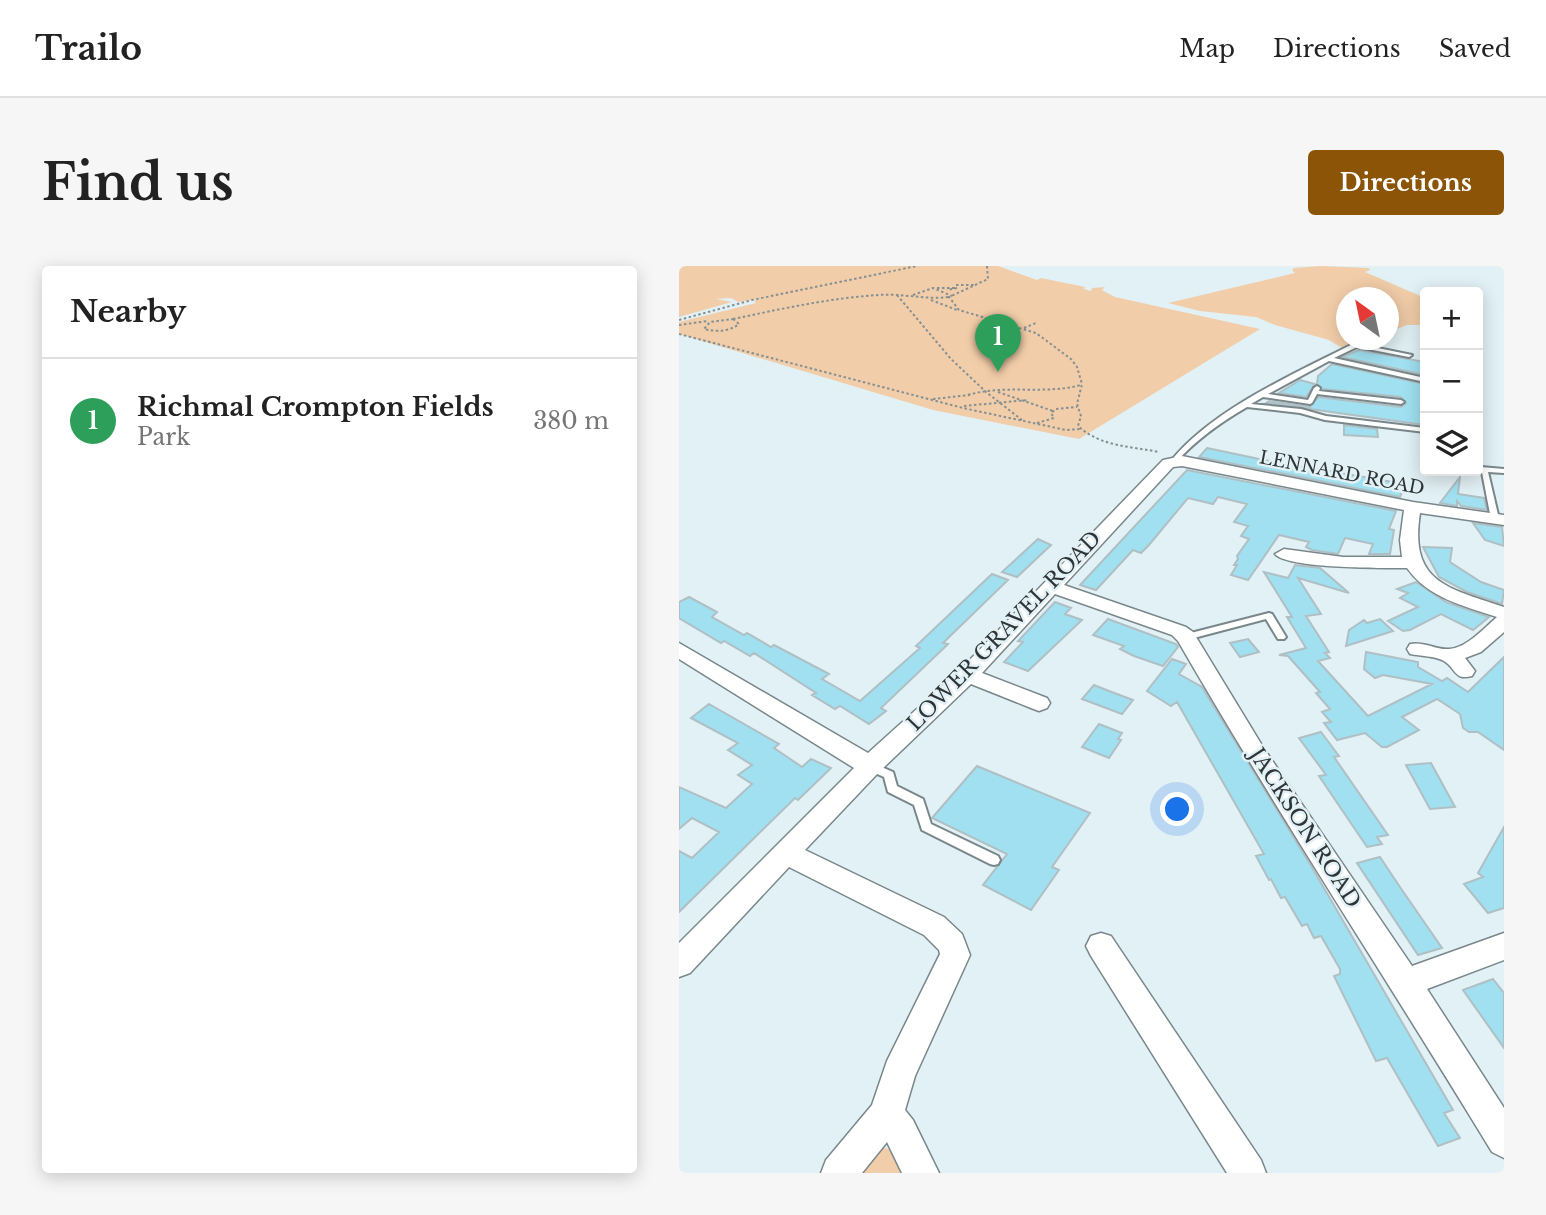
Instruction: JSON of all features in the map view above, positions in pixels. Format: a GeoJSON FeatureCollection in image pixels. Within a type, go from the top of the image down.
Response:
{"type":"FeatureCollection","features":[{"type":"Feature","properties":{"kind":"street","name":"LENNARD ROAD"},"geometry":{"type":"LineString","coordinates":[[1174,461],[1413,506],[1500,519]]}},
{"type":"Feature","properties":{"kind":"street","name":"LOWER GRAVEL ROAD"},"geometry":{"type":"LineString","coordinates":[[679,963],[870,766],[968,675],[1168,463],[1174,461]]}},
{"type":"Feature","properties":{"kind":"street"},"geometry":{"type":"LineString","coordinates":[[1413,506],[1408,549],[1412,563],[1437,586],[1504,613]]}},
{"type":"Feature","properties":{"kind":"street"},"geometry":{"type":"LineString","coordinates":[[1284,554],[1343,562],[1412,563]]}},
{"type":"Feature","properties":{"kind":"street"},"geometry":{"type":"LineString","coordinates":[[1050,586],[1179,631],[1186,636]]}},
{"type":"Feature","properties":{"kind":"street"},"geometry":{"type":"LineString","coordinates":[[1417,649],[1457,663],[1504,621]]}},
{"type":"Feature","properties":{"kind":"street","name":"JACKSON ROAD"},"geometry":{"type":"LineString","coordinates":[[1186,636],[1255,753],[1406,983],[1504,1140]]}},
{"type":"Feature","properties":{"kind":"street"},"geometry":{"type":"LineString","coordinates":[[679,650],[870,766]]}},
{"type":"Feature","properties":{"kind":"street"},"geometry":{"type":"LineString","coordinates":[[968,675],[1039,703]]}},
{"type":"Feature","properties":{"kind":"street"},"geometry":{"type":"LineString","coordinates":[[786,853],[934,926],[952,943],[955,955],[899,1073],[886,1115],[839,1173]]}},
{"type":"Feature","properties":{"kind":"street"},"geometry":{"type":"LineString","coordinates":[[1101,946],[1248,1173]]}},
{"type":"Feature","properties":{"kind":"street"},"geometry":{"type":"LineString","coordinates":[[1406,983],[1504,946]]}},
{"type":"Feature","properties":{"kind":"street"},"geometry":{"type":"LineString","coordinates":[[886,1115],[901,1132],[921,1173]]}},
{"type":"Feature","properties":{"kind":"lane","name":"LOWER GRAVEL ROAD"},"geometry":{"type":"LineString","coordinates":[[1174,461],[1181,450],[1263,395],[1343,350]]}},
{"type":"Feature","properties":{"kind":"lane"},"geometry":{"type":"LineString","coordinates":[[1388,350],[1409,355]]}},
{"type":"Feature","properties":{"kind":"lane"},"geometry":{"type":"LineString","coordinates":[[1329,359],[1420,379]]}},
{"type":"Feature","properties":{"kind":"lane"},"geometry":{"type":"LineString","coordinates":[[1263,395],[1310,402],[1316,390],[1401,402]]}},
{"type":"Feature","properties":{"kind":"lane"},"geometry":{"type":"LineString","coordinates":[[1248,405],[1420,429]]}},
{"type":"Feature","properties":{"kind":"lane"},"geometry":{"type":"LineString","coordinates":[[1500,519],[1484,469],[1504,471]]}},
{"type":"Feature","properties":{"kind":"lane"},"geometry":{"type":"LineString","coordinates":[[1186,636],[1269,616],[1281,637]]}},
{"type":"Feature","properties":{"kind":"lane"},"geometry":{"type":"LineString","coordinates":[[870,766],[889,775],[892,789],[919,802],[926,827],[994,860]]}},
{"type":"Feature","properties":{"kind":"path"},"geometry":{"type":"LineString","coordinates":[[679,320],[752,300],[917,266]]}},
{"type":"Feature","properties":{"kind":"path"},"geometry":{"type":"LineString","coordinates":[[930,299],[951,297],[978,285],[988,279],[987,266]]}},
{"type":"Feature","properties":{"kind":"path"},"geometry":{"type":"LineString","coordinates":[[911,296],[927,288],[978,285]]}},
{"type":"Feature","properties":{"kind":"path"},"geometry":{"type":"LineString","coordinates":[[937,288],[947,290],[956,289],[955,287]]}},
{"type":"Feature","properties":{"kind":"path"},"geometry":{"type":"LineString","coordinates":[[947,290],[958,310]]}},
{"type":"Feature","properties":{"kind":"path"},"geometry":{"type":"LineString","coordinates":[[896,294],[928,335],[984,391],[1023,421]]}},
{"type":"Feature","properties":{"kind":"path"},"geometry":{"type":"LineString","coordinates":[[679,325],[896,294],[930,299],[1045,338],[1077,367],[1081,385],[1078,407],[1081,416],[1078,426],[1081,429],[1096,440],[1145,448],[1167,454],[1174,461]]}},
{"type":"Feature","properties":{"kind":"path"},"geometry":{"type":"LineString","coordinates":[[714,321],[705,325],[704,329],[732,329],[739,324],[733,319]]}},
{"type":"Feature","properties":{"kind":"path"},"geometry":{"type":"LineString","coordinates":[[1022,328],[1036,323]]}},
{"type":"Feature","properties":{"kind":"path"},"geometry":{"type":"LineString","coordinates":[[679,334],[958,407],[1066,430],[1081,429]]}},
{"type":"Feature","properties":{"kind":"path"},"geometry":{"type":"LineString","coordinates":[[931,400],[997,390],[1055,392],[1081,385]]}},
{"type":"Feature","properties":{"kind":"path"},"geometry":{"type":"LineString","coordinates":[[997,390],[1002,395],[1028,400],[1053,411],[1078,407]]}},
{"type":"Feature","properties":{"kind":"path"},"geometry":{"type":"LineString","coordinates":[[958,407],[1028,400]]}},
{"type":"Feature","properties":{"kind":"path"},"geometry":{"type":"LineString","coordinates":[[1035,424],[1054,418],[1051,415],[1053,411]]}},
{"type":"Feature","properties":{"kind":"shaded area"},"geometry":{"type":"Polygon","coordinates":[[[679,266],[998,266],[1037,280],[1041,278],[1085,287],[1084,289],[1091,291],[1092,288],[1105,287],[1102,290],[1115,297],[1260,329],[1079,439],[933,410],[679,334],[679,322],[756,303],[754,301],[757,299],[738,302],[731,298],[700,300],[732,302],[679,317],[679,266]]]}},
{"type":"Feature","properties":{"kind":"shaded area"},"geometry":{"type":"Polygon","coordinates":[[[1369,268],[1370,270],[1365,272],[1420,296],[1420,325],[1399,328],[1399,287],[1336,287],[1336,344],[1256,317],[1200,311],[1168,303],[1295,273],[1292,270],[1369,268]]]}},
{"type":"Feature","properties":{"kind":"shaded area"},"geometry":{"type":"Polygon","coordinates":[[[886,1148],[894,1152],[906,1173],[856,1173],[875,1149],[886,1148]]]}},
{"type":"Feature","properties":{"kind":"building"},"geometry":{"type":"Polygon","coordinates":[[[1359,350],[1420,361],[1420,374],[1342,357],[1359,350]]]}},
{"type":"Feature","properties":{"kind":"building"},"geometry":{"type":"Polygon","coordinates":[[[1332,364],[1420,383],[1420,424],[1266,403],[1269,401],[1310,407],[1318,397],[1401,407],[1406,403],[1401,397],[1322,389],[1317,384],[1318,376],[1332,364]]]}},
{"type":"Feature","properties":{"kind":"building"},"geometry":{"type":"Polygon","coordinates":[[[1300,380],[1315,384],[1306,397],[1279,393],[1300,380]]]}},
{"type":"Feature","properties":{"kind":"building"},"geometry":{"type":"Polygon","coordinates":[[[1344,425],[1377,429],[1378,437],[1344,435],[1344,425]]]}},
{"type":"Feature","properties":{"kind":"building"},"geometry":{"type":"Polygon","coordinates":[[[1207,448],[1405,484],[1400,497],[1199,457],[1207,448]]]}},
{"type":"Feature","properties":{"kind":"building"},"geometry":{"type":"Polygon","coordinates":[[[1187,470],[1396,511],[1389,529],[1394,530],[1390,554],[1369,554],[1373,544],[1345,538],[1338,554],[1312,550],[1306,547],[1309,542],[1279,535],[1248,580],[1231,575],[1237,565],[1234,565],[1237,556],[1249,539],[1241,536],[1248,526],[1234,522],[1247,504],[1218,497],[1213,504],[1188,498],[1141,553],[1133,550],[1096,590],[1080,585],[1187,470]]]}},
{"type":"Feature","properties":{"kind":"building"},"geometry":{"type":"Polygon","coordinates":[[[1460,477],[1458,494],[1484,498],[1487,510],[1461,506],[1457,501],[1457,506],[1440,503],[1460,477]]]}},
{"type":"Feature","properties":{"kind":"building"},"geometry":{"type":"Polygon","coordinates":[[[1473,523],[1502,527],[1504,546],[1485,540],[1473,523]]]}},
{"type":"Feature","properties":{"kind":"building"},"geometry":{"type":"Polygon","coordinates":[[[1038,539],[1051,545],[1017,577],[1002,572],[1038,539]]]}},
{"type":"Feature","properties":{"kind":"building"},"geometry":{"type":"Polygon","coordinates":[[[1423,547],[1452,548],[1450,562],[1481,582],[1504,590],[1502,604],[1467,592],[1439,577],[1423,547]]]}},
{"type":"Feature","properties":{"kind":"building"},"geometry":{"type":"Polygon","coordinates":[[[1295,565],[1320,568],[1349,593],[1298,578],[1321,614],[1306,616],[1329,652],[1325,653],[1330,658],[1318,661],[1368,716],[1432,684],[1383,675],[1375,678],[1364,669],[1366,652],[1418,662],[1418,667],[1442,681],[1447,678],[1468,692],[1504,657],[1504,750],[1478,732],[1469,732],[1463,728],[1460,714],[1437,699],[1402,717],[1419,730],[1387,747],[1382,747],[1365,733],[1337,740],[1324,723],[1331,722],[1322,712],[1330,709],[1316,693],[1320,692],[1288,656],[1279,655],[1306,648],[1287,617],[1292,617],[1264,572],[1288,578],[1295,565]]]}},
{"type":"Feature","properties":{"kind":"building"},"geometry":{"type":"Polygon","coordinates":[[[992,574],[1008,580],[943,643],[948,644],[881,708],[886,711],[869,724],[840,706],[835,709],[812,695],[816,693],[754,653],[750,656],[724,641],[721,643],[679,618],[679,602],[689,597],[717,612],[712,617],[744,635],[747,633],[771,647],[774,645],[829,674],[822,679],[860,701],[920,648],[916,646],[992,574]]]}},
{"type":"Feature","properties":{"kind":"building"},"geometry":{"type":"Polygon","coordinates":[[[1416,582],[1446,602],[1489,617],[1473,630],[1441,614],[1403,631],[1388,621],[1418,607],[1400,598],[1408,593],[1397,589],[1416,582]]]}},
{"type":"Feature","properties":{"kind":"building"},"geometry":{"type":"Polygon","coordinates":[[[1055,602],[1071,608],[1065,614],[1082,620],[1028,671],[1004,662],[1023,642],[1018,641],[1055,602]]]}},
{"type":"Feature","properties":{"kind":"building"},"geometry":{"type":"Polygon","coordinates":[[[1108,619],[1178,647],[1163,666],[1134,656],[1120,649],[1124,646],[1093,635],[1108,619]]]}},
{"type":"Feature","properties":{"kind":"building"},"geometry":{"type":"Polygon","coordinates":[[[1380,619],[1393,631],[1346,646],[1349,630],[1364,620],[1367,623],[1380,619]]]}},
{"type":"Feature","properties":{"kind":"building"},"geometry":{"type":"Polygon","coordinates":[[[1248,639],[1259,652],[1240,657],[1230,643],[1248,639]]]}},
{"type":"Feature","properties":{"kind":"building"},"geometry":{"type":"Polygon","coordinates":[[[1172,659],[1186,664],[1179,674],[1202,687],[1310,864],[1453,1110],[1444,1113],[1460,1138],[1438,1146],[1387,1058],[1376,1061],[1334,976],[1340,974],[1340,969],[1321,936],[1314,938],[1307,924],[1302,926],[1285,897],[1281,898],[1271,879],[1269,880],[1256,856],[1264,854],[1177,702],[1171,706],[1147,691],[1172,659]]]}},
{"type":"Feature","properties":{"kind":"building"},"geometry":{"type":"Polygon","coordinates":[[[1094,685],[1133,700],[1122,714],[1082,699],[1094,685]]]}},
{"type":"Feature","properties":{"kind":"building"},"geometry":{"type":"Polygon","coordinates":[[[709,704],[779,744],[774,748],[802,767],[811,759],[831,768],[798,800],[795,798],[679,912],[679,851],[692,858],[719,832],[692,818],[679,829],[679,787],[726,808],[752,784],[738,775],[752,765],[728,750],[738,743],[691,718],[709,704]]]}},
{"type":"Feature","properties":{"kind":"building"},"geometry":{"type":"Polygon","coordinates":[[[1099,724],[1122,733],[1118,739],[1121,740],[1109,758],[1082,747],[1099,724]]]}},
{"type":"Feature","properties":{"kind":"building"},"geometry":{"type":"Polygon","coordinates":[[[1321,732],[1339,756],[1334,757],[1388,835],[1377,837],[1382,844],[1367,847],[1319,776],[1326,775],[1299,738],[1321,732]]]}},
{"type":"Feature","properties":{"kind":"building"},"geometry":{"type":"Polygon","coordinates":[[[1431,763],[1455,807],[1430,809],[1406,765],[1431,763]]]}},
{"type":"Feature","properties":{"kind":"building"},"geometry":{"type":"Polygon","coordinates":[[[977,766],[1090,813],[1052,867],[1059,870],[1031,910],[983,885],[1007,854],[932,818],[977,766]]]}},
{"type":"Feature","properties":{"kind":"building"},"geometry":{"type":"Polygon","coordinates":[[[1504,827],[1504,908],[1488,913],[1464,884],[1483,877],[1478,873],[1504,827]]]}},
{"type":"Feature","properties":{"kind":"building"},"geometry":{"type":"Polygon","coordinates":[[[1380,857],[1442,948],[1418,955],[1357,863],[1380,857]]]}},
{"type":"Feature","properties":{"kind":"building"},"geometry":{"type":"Polygon","coordinates":[[[1493,979],[1504,993],[1504,1048],[1463,990],[1493,979]]]}},
{"type":"Feature","properties":{"kind":"place","name":"Richmal Crompton Fields"},"geometry":{"type":"Point","coordinates":[998,372]}}]}
